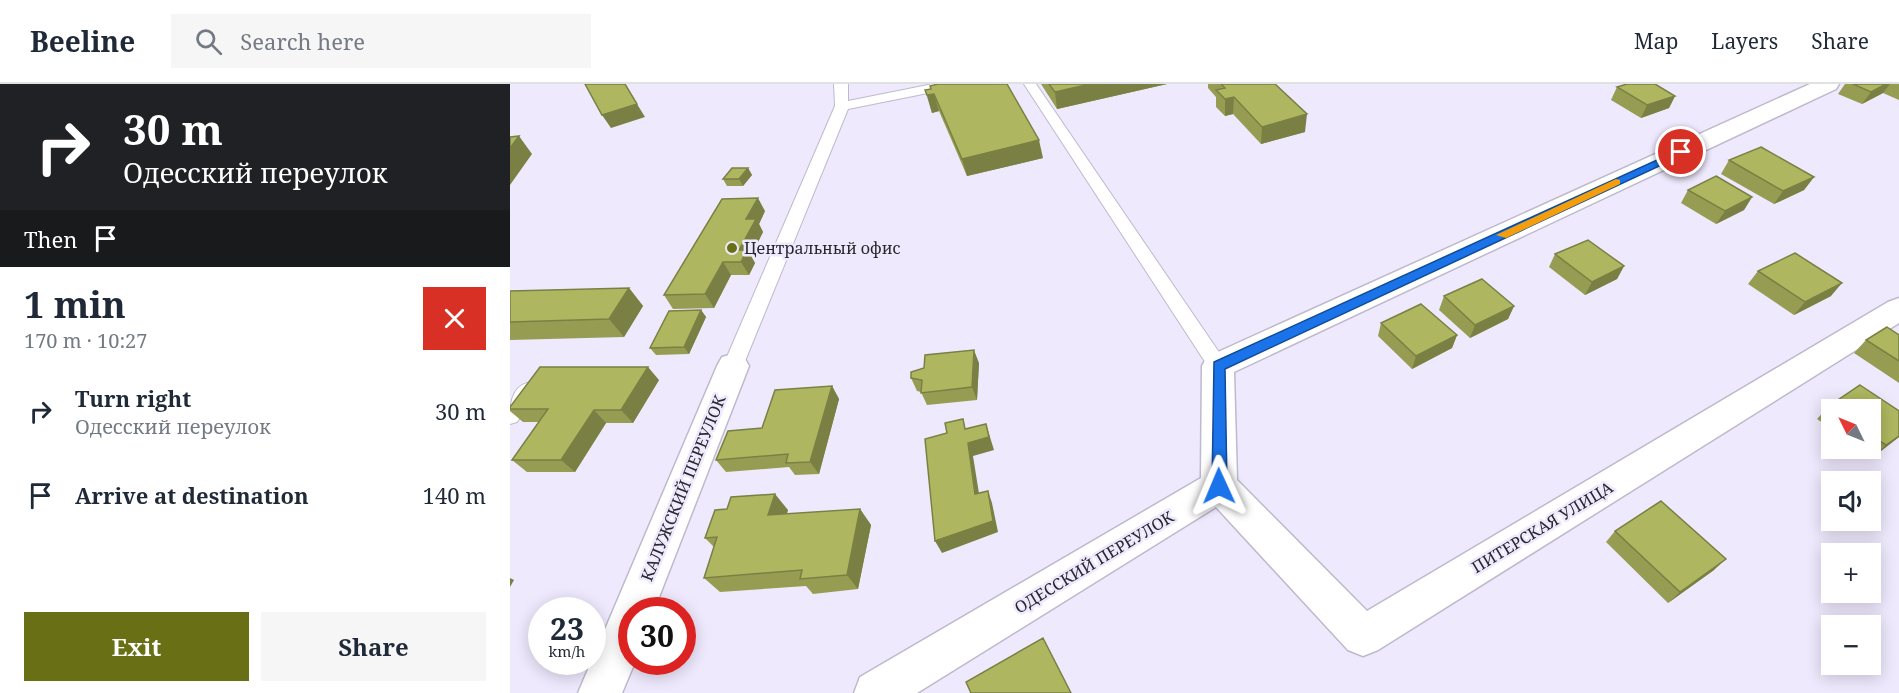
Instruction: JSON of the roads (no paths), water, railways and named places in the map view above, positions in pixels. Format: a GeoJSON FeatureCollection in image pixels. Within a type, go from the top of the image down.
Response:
{"type":"FeatureCollection","features":[{"type":"Feature","properties":{"kind":"street"},"geometry":{"type":"LineString","coordinates":[[1219,486],[1218,366],[1828,84]]}},
{"type":"Feature","properties":{"kind":"street","name":"ПИТЕРСКАЯ УЛИЦА"},"geometry":{"type":"LineString","coordinates":[[1219,486],[1363,636],[1899,309]]}},
{"type":"Feature","properties":{"kind":"street","name":"КАЛУЖСКИЙ ПЕРЕУЛОК"},"geometry":{"type":"LineString","coordinates":[[639,597],[733,366]]}},
{"type":"Feature","properties":{"kind":"street","name":"ОДЕССКИЙ ПЕРЕУЛОК"},"geometry":{"type":"LineString","coordinates":[[876,693],[1219,486]]}},
{"type":"Feature","properties":{"kind":"street"},"geometry":{"type":"LineString","coordinates":[[600,693],[618,650]]}},
{"type":"Feature","properties":{"kind":"lane"},"geometry":{"type":"LineString","coordinates":[[733,366],[842,106],[841,84]]}},
{"type":"Feature","properties":{"kind":"lane"},"geometry":{"type":"LineString","coordinates":[[842,106],[953,84]]}},
{"type":"Feature","properties":{"kind":"lane"},"geometry":{"type":"LineString","coordinates":[[1030,84],[1218,366]]}},
{"type":"Feature","properties":{"kind":"lane"},"geometry":{"type":"LineString","coordinates":[[510,416],[526,390]]}},
{"type":"Feature","properties":{"kind":"place","name":"Центральный офис"},"geometry":{"type":"Point","coordinates":[732,248]}}]}
